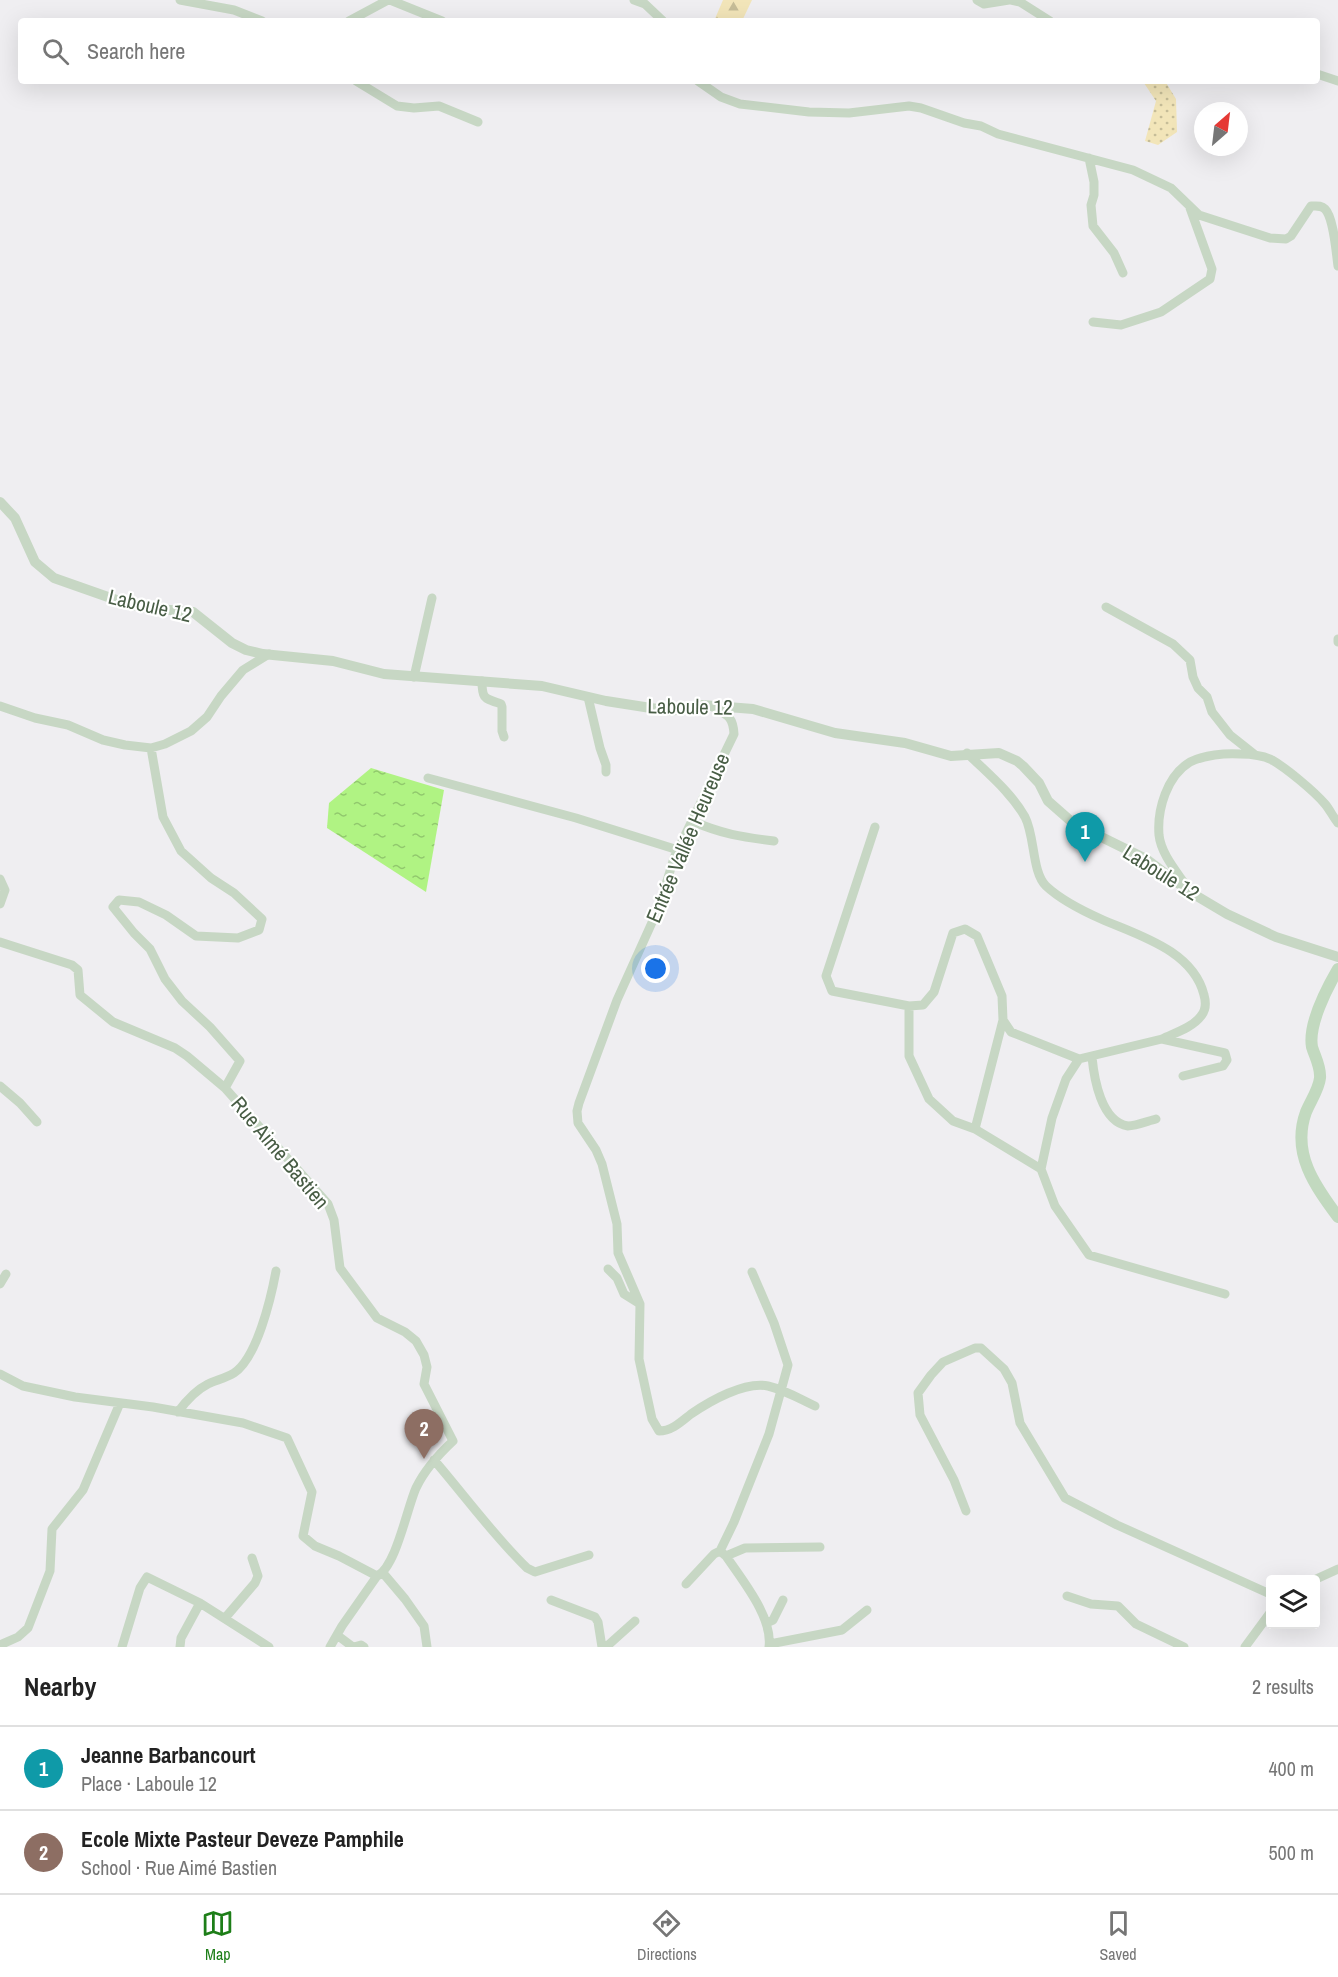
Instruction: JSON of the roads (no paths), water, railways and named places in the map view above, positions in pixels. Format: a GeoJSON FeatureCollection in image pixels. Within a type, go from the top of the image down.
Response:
{"type":"FeatureCollection","features":[{"type":"Feature","properties":{"kind":"main road"},"geometry":{"type":"LineString","coordinates":[[1337,974],[1317,1016],[1313,1031],[1312,1046],[1320,1080],[1306,1112],[1301,1137],[1305,1164],[1316,1188],[1338,1217]]}},
{"type":"Feature","properties":{"kind":"street"},"geometry":{"type":"LineString","coordinates":[[180,0],[234,10],[254,18]]}},
{"type":"Feature","properties":{"kind":"street"},"geometry":{"type":"LineString","coordinates":[[356,18],[389,0],[432,18]]}},
{"type":"Feature","properties":{"kind":"street"},"geometry":{"type":"LineString","coordinates":[[634,0],[645,4],[660,18]]}},
{"type":"Feature","properties":{"kind":"street"},"geometry":{"type":"LineString","coordinates":[[977,0],[984,4],[1010,0],[1020,2],[1045,18]]}},
{"type":"Feature","properties":{"kind":"street"},"geometry":{"type":"LineString","coordinates":[[1320,75],[1338,81]]}},
{"type":"Feature","properties":{"kind":"street"},"geometry":{"type":"LineString","coordinates":[[361,84],[398,106],[414,108],[439,106],[478,122]]}},
{"type":"Feature","properties":{"kind":"street"},"geometry":{"type":"LineString","coordinates":[[702,84],[721,97],[740,104],[809,112],[849,113],[909,106],[921,108],[964,123],[981,126],[998,134],[1133,170],[1171,188],[1199,215],[1270,238],[1286,239],[1298,229],[1311,206],[1320,206],[1327,210],[1331,220],[1338,266]]}},
{"type":"Feature","properties":{"kind":"street"},"geometry":{"type":"LineString","coordinates":[[1089,158],[1094,182],[1091,205],[1094,226],[1114,253],[1123,273]]}},
{"type":"Feature","properties":{"kind":"street"},"geometry":{"type":"LineString","coordinates":[[1093,322],[1121,325],[1161,312],[1210,279],[1212,269],[1190,208]]}},
{"type":"Feature","properties":{"kind":"street","name":"Laboule 12"},"geometry":{"type":"LineString","coordinates":[[0,502],[15,518],[35,562],[54,578],[125,603],[147,608],[193,612],[232,643],[246,650],[333,661],[369,671],[414,677],[542,687],[670,711],[702,705],[753,709],[835,733],[905,743],[951,756],[967,753],[999,753],[1017,761],[1039,783],[1048,801],[1072,823],[1146,859],[1190,892],[1227,914],[1276,937],[1338,957]]}},
{"type":"Feature","properties":{"kind":"street"},"geometry":{"type":"LineString","coordinates":[[414,677],[432,598]]}},
{"type":"Feature","properties":{"kind":"street"},"geometry":{"type":"LineString","coordinates":[[1106,607],[1173,644],[1190,660],[1198,688],[1207,697],[1212,712],[1230,735],[1254,754]]}},
{"type":"Feature","properties":{"kind":"street"},"geometry":{"type":"LineString","coordinates":[[246,650],[248,666]]}},
{"type":"Feature","properties":{"kind":"street"},"geometry":{"type":"LineString","coordinates":[[0,706],[35,718],[68,725],[102,740],[151,748],[191,731],[207,717],[234,680],[248,666],[269,654]]}},
{"type":"Feature","properties":{"kind":"street"},"geometry":{"type":"LineString","coordinates":[[482,681],[482,695],[501,704],[504,737]]}},
{"type":"Feature","properties":{"kind":"street"},"geometry":{"type":"LineString","coordinates":[[588,697],[606,772]]}},
{"type":"Feature","properties":{"kind":"street","name":"Entrée Vallée Heureuse"},"geometry":{"type":"LineString","coordinates":[[713,706],[728,715],[733,723],[734,734],[678,850],[659,907],[617,1000],[577,1111],[578,1123],[596,1150],[602,1164],[617,1224],[618,1253],[640,1304],[639,1359],[652,1419],[659,1431],[675,1426],[707,1402],[734,1392],[765,1386],[779,1389]]}},
{"type":"Feature","properties":{"kind":"street","name":"Rue Aimé Bastien"},"geometry":{"type":"LineString","coordinates":[[151,748],[163,818],[181,851],[211,878],[234,893],[262,919],[259,930],[238,938],[196,936],[166,915],[139,902],[119,900],[113,907],[150,949],[165,979],[182,1001],[210,1027],[240,1061],[225,1088],[328,1204],[334,1220],[340,1268],[377,1318],[405,1332],[416,1341],[424,1355],[427,1367],[424,1384],[453,1441],[434,1460],[416,1488],[396,1550],[330,1647]]}},
{"type":"Feature","properties":{"kind":"street"},"geometry":{"type":"LineString","coordinates":[[967,753],[1003,788],[1025,818],[1034,846],[1038,874],[1047,887],[1100,919],[1158,943],[1180,960],[1196,978],[1203,990],[1205,1001],[1203,1013],[1191,1025],[1162,1039],[1079,1059],[1011,1032],[1003,1020]]}},
{"type":"Feature","properties":{"kind":"street"},"geometry":{"type":"LineString","coordinates":[[1190,892],[1169,861],[1159,838],[1158,816],[1165,792],[1179,772],[1191,762],[1231,753],[1254,754],[1271,759],[1303,783],[1324,803],[1338,823]]}},
{"type":"Feature","properties":{"kind":"street"},"geometry":{"type":"LineString","coordinates":[[428,778],[576,818],[678,850]]}},
{"type":"Feature","properties":{"kind":"street"},"geometry":{"type":"LineString","coordinates":[[692,821],[735,837],[774,840]]}},
{"type":"Feature","properties":{"kind":"street"},"geometry":{"type":"LineString","coordinates":[[874,827],[826,976],[832,991],[909,1006],[923,1005],[934,992],[953,933],[965,929],[977,936],[1002,996],[1003,1020],[975,1129]]}},
{"type":"Feature","properties":{"kind":"street"},"geometry":{"type":"LineString","coordinates":[[0,879],[5,890],[0,904]]}},
{"type":"Feature","properties":{"kind":"street"},"geometry":{"type":"LineString","coordinates":[[0,942],[72,965],[78,970],[80,995],[113,1022],[175,1048],[225,1088]]}},
{"type":"Feature","properties":{"kind":"street"},"geometry":{"type":"LineString","coordinates":[[909,1006],[909,1056],[929,1099],[953,1121],[975,1129],[1041,1169]]}},
{"type":"Feature","properties":{"kind":"street"},"geometry":{"type":"LineString","coordinates":[[1162,1039],[1225,1053],[1227,1060],[1222,1066],[1183,1076]]}},
{"type":"Feature","properties":{"kind":"street"},"geometry":{"type":"LineString","coordinates":[[1092,1057],[1093,1074],[1101,1101],[1109,1113],[1119,1122],[1129,1126],[1156,1119]]}},
{"type":"Feature","properties":{"kind":"street"},"geometry":{"type":"LineString","coordinates":[[1079,1059],[1066,1079],[1052,1118],[1041,1169],[1055,1206],[1089,1255],[1226,1294]]}},
{"type":"Feature","properties":{"kind":"street"},"geometry":{"type":"LineString","coordinates":[[0,1086],[37,1122]]}},
{"type":"Feature","properties":{"kind":"street"},"geometry":{"type":"LineString","coordinates":[[608,1269],[617,1278],[624,1294],[640,1304]]}},
{"type":"Feature","properties":{"kind":"street"},"geometry":{"type":"LineString","coordinates":[[178,1412],[186,1400],[206,1385],[240,1369],[265,1319],[276,1271]]}},
{"type":"Feature","properties":{"kind":"street"},"geometry":{"type":"LineString","coordinates":[[723,1553],[768,1434],[779,1389],[788,1365],[752,1272]]}},
{"type":"Feature","properties":{"kind":"street"},"geometry":{"type":"LineString","coordinates":[[0,1284],[6,1274]]}},
{"type":"Feature","properties":{"kind":"street"},"geometry":{"type":"LineString","coordinates":[[966,1511],[950,1472],[920,1415],[918,1393],[943,1362],[975,1348],[981,1348],[1004,1369],[1012,1383],[1020,1423],[1065,1498],[1117,1525],[1266,1592]]}},
{"type":"Feature","properties":{"kind":"street"},"geometry":{"type":"LineString","coordinates":[[0,1374],[23,1386],[243,1423],[287,1438],[312,1492],[303,1536],[315,1546],[380,1574],[405,1599],[424,1626],[427,1647]]}},
{"type":"Feature","properties":{"kind":"street"},"geometry":{"type":"LineString","coordinates":[[779,1389],[815,1406]]}},
{"type":"Feature","properties":{"kind":"street"},"geometry":{"type":"LineString","coordinates":[[0,1645],[18,1637],[28,1628],[50,1571],[52,1529],[87,1482],[95,1457],[120,1402]]}},
{"type":"Feature","properties":{"kind":"street"},"geometry":{"type":"LineString","coordinates":[[434,1460],[474,1506],[487,1525],[527,1568],[535,1572],[589,1555]]}},
{"type":"Feature","properties":{"kind":"street"},"geometry":{"type":"LineString","coordinates":[[686,1584],[714,1554],[745,1548],[820,1547]]}},
{"type":"Feature","properties":{"kind":"street"},"geometry":{"type":"LineString","coordinates":[[723,1553],[745,1584],[766,1623],[769,1645],[842,1630],[867,1610]]}},
{"type":"Feature","properties":{"kind":"street"},"geometry":{"type":"LineString","coordinates":[[225,1618],[255,1583],[258,1575],[252,1558]]}},
{"type":"Feature","properties":{"kind":"street"},"geometry":{"type":"LineString","coordinates":[[1320,1577],[1338,1569]]}},
{"type":"Feature","properties":{"kind":"street"},"geometry":{"type":"LineString","coordinates":[[122,1647],[140,1588],[147,1577],[200,1603],[269,1647]]}},
{"type":"Feature","properties":{"kind":"street"},"geometry":{"type":"LineString","coordinates":[[1067,1596],[1091,1604],[1118,1606],[1136,1624],[1184,1647]]}},
{"type":"Feature","properties":{"kind":"street"},"geometry":{"type":"LineString","coordinates":[[551,1600],[595,1617],[604,1647],[635,1621]]}},
{"type":"Feature","properties":{"kind":"street"},"geometry":{"type":"LineString","coordinates":[[766,1623],[773,1620],[783,1600]]}},
{"type":"Feature","properties":{"kind":"street"},"geometry":{"type":"LineString","coordinates":[[180,1647],[181,1638],[200,1603]]}},
{"type":"Feature","properties":{"kind":"street"},"geometry":{"type":"LineString","coordinates":[[1245,1647],[1266,1618]]}},
{"type":"Feature","properties":{"kind":"street"},"geometry":{"type":"LineString","coordinates":[[336,1635],[353,1647],[361,1645],[364,1647]]}},
{"type":"Feature","properties":{"kind":"water"},"geometry":{"type":"Polygon","coordinates":[[[371,768],[444,790],[426,892],[327,828],[329,803],[371,768]]]}},
{"type":"Feature","properties":{"kind":"place","name":"Jeanne Barbancourt"},"geometry":{"type":"Point","coordinates":[1085,862]}},
{"type":"Feature","properties":{"kind":"place","name":"Ecole Mixte Pasteur Deveze Pamphile"},"geometry":{"type":"Point","coordinates":[424,1459]}}]}
